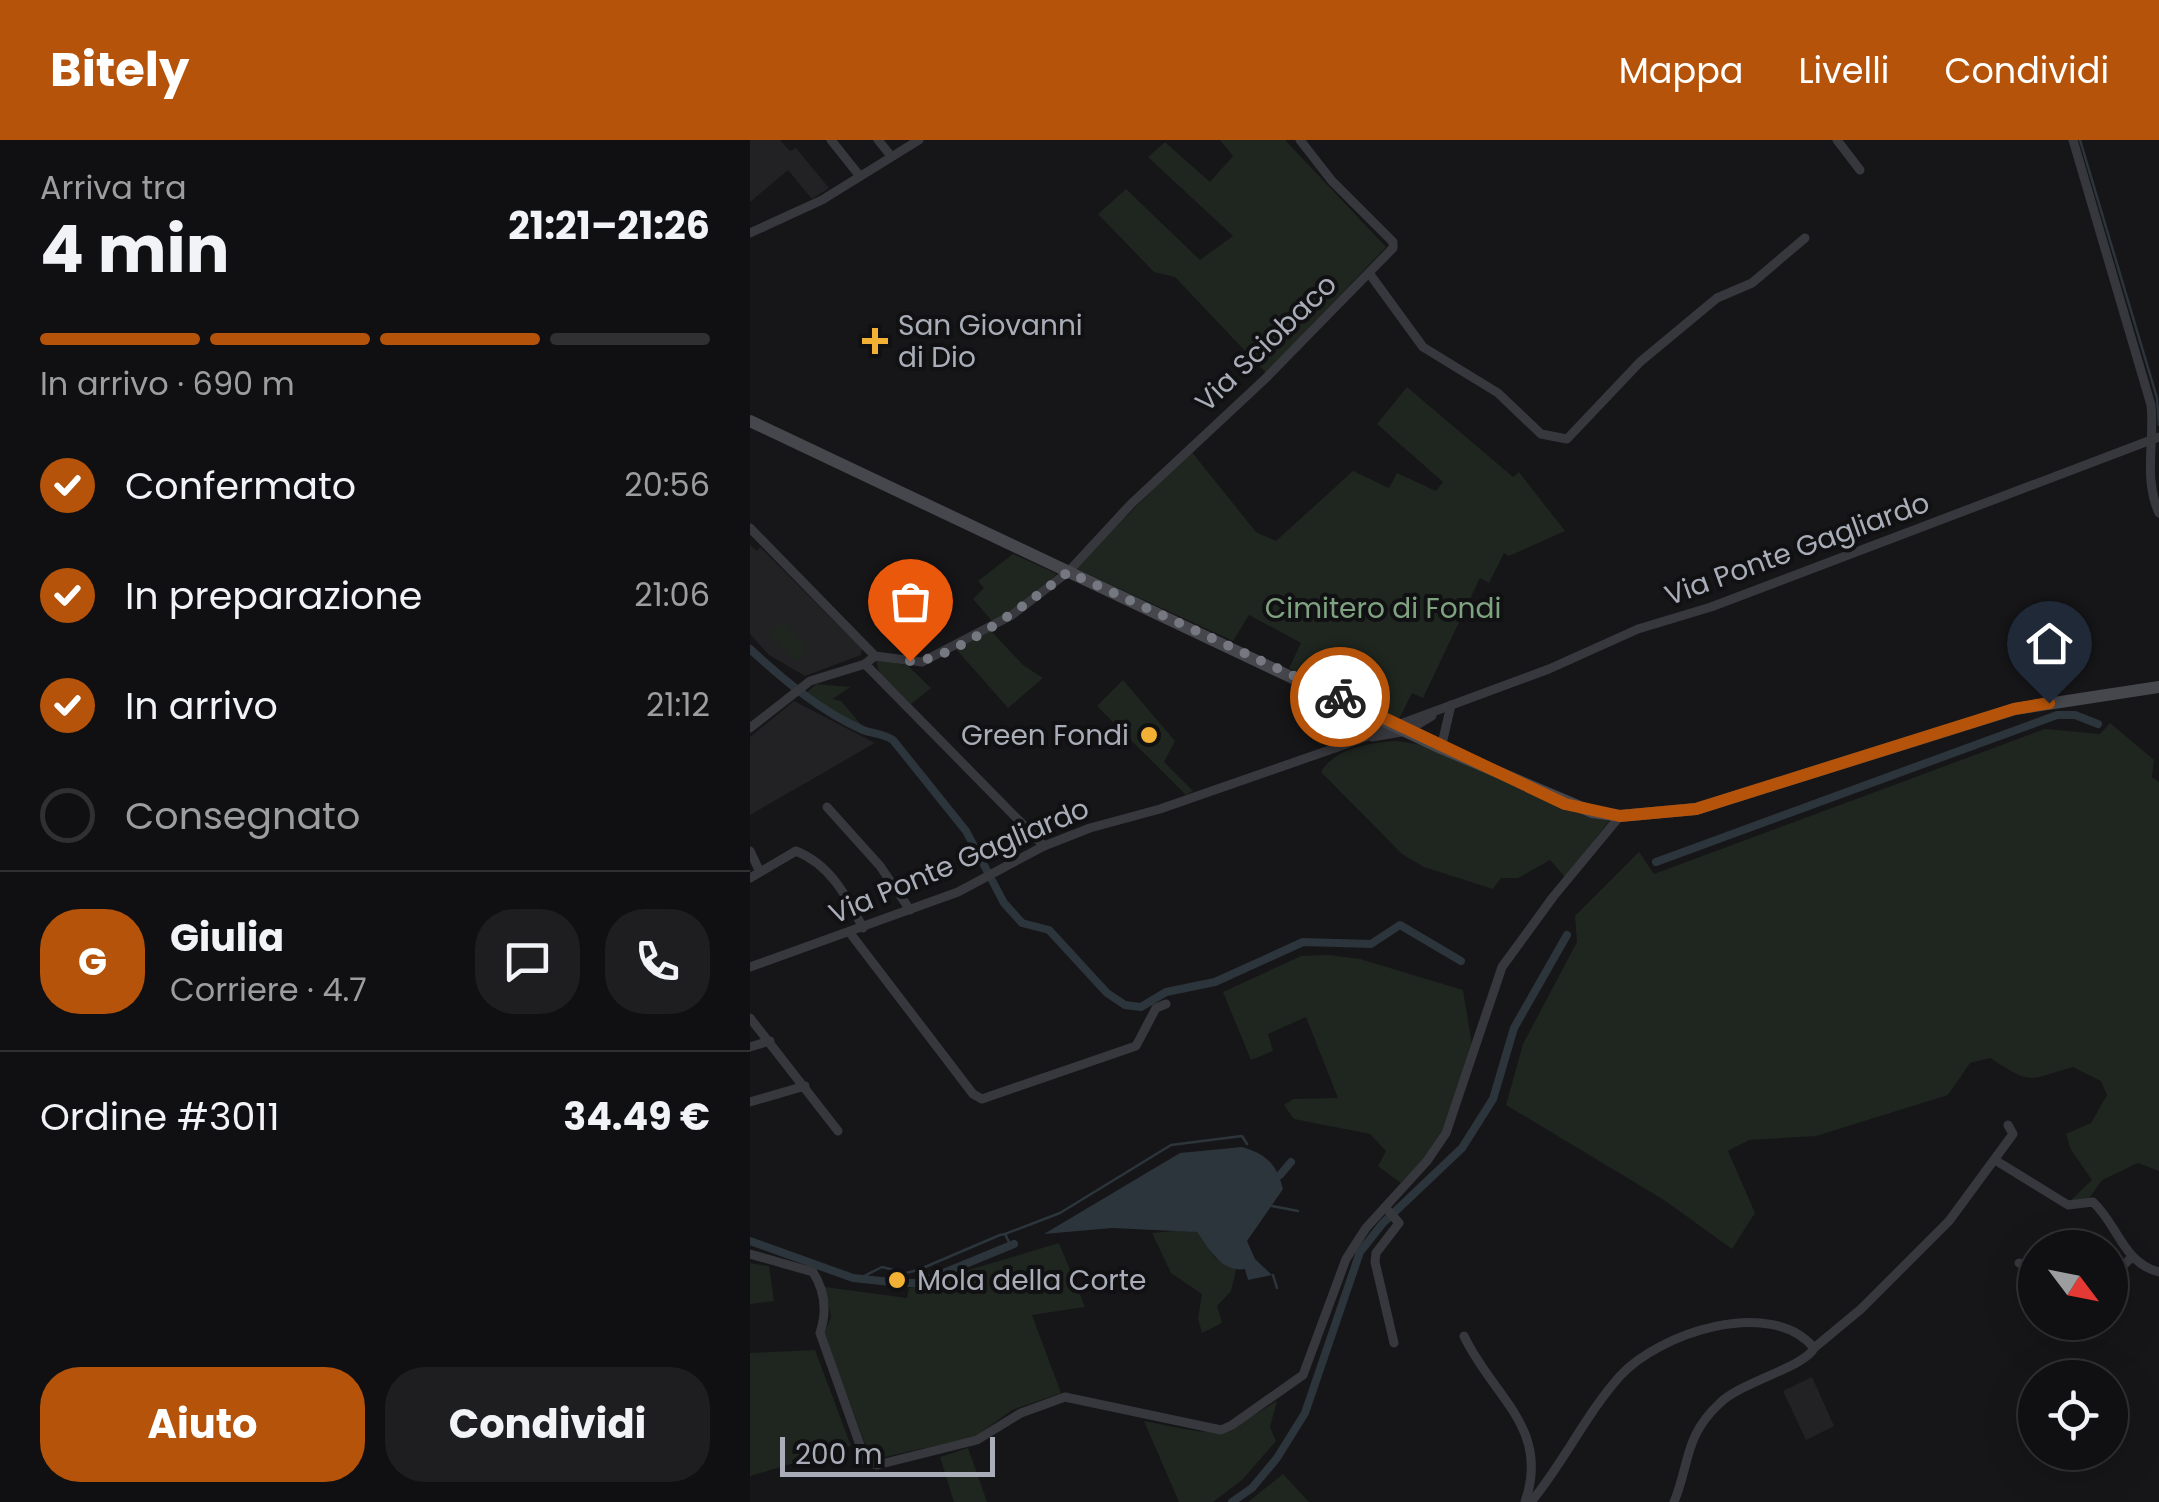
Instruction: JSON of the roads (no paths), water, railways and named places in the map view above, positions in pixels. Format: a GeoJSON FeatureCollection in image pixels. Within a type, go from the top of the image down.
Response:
{"type":"FeatureCollection","features":[{"type":"Feature","properties":{"kind":"main road"},"geometry":{"type":"LineString","coordinates":[[750,421],[1441,748],[1565,804],[1620,816],[1696,809],[2014,709],[2159,687]]}},
{"type":"Feature","properties":{"kind":"street"},"geometry":{"type":"LineString","coordinates":[[831,140],[859,174]]}},
{"type":"Feature","properties":{"kind":"street"},"geometry":{"type":"LineString","coordinates":[[878,140],[891,156]]}},
{"type":"Feature","properties":{"kind":"street"},"geometry":{"type":"LineString","coordinates":[[750,233],[822,200],[920,140]]}},
{"type":"Feature","properties":{"kind":"street","name":"Via Sciobaco"},"geometry":{"type":"LineString","coordinates":[[876,656],[922,662],[1012,616],[1068,572],[1130,504],[1266,378],[1393,248],[1393,242],[1332,181],[1300,140]]}},
{"type":"Feature","properties":{"kind":"street"},"geometry":{"type":"LineString","coordinates":[[1837,140],[1860,170]]}},
{"type":"Feature","properties":{"kind":"street"},"geometry":{"type":"LineString","coordinates":[[2072,140],[2151,405],[2159,513]]}},
{"type":"Feature","properties":{"kind":"street"},"geometry":{"type":"LineString","coordinates":[[1369,273],[1423,346],[1474,376],[1542,434],[1556,440],[1577,430],[1640,362],[1717,298],[1752,283],[1804,238]]}},
{"type":"Feature","properties":{"kind":"street","name":"Via Ponte Gagliardo"},"geometry":{"type":"LineString","coordinates":[[750,967],[910,910],[1044,846],[1451,705],[1638,630],[1711,607],[2155,439]]}},
{"type":"Feature","properties":{"kind":"street"},"geometry":{"type":"LineString","coordinates":[[750,528],[876,656],[864,664],[810,681],[750,728]]}},
{"type":"Feature","properties":{"kind":"street"},"geometry":{"type":"LineString","coordinates":[[864,664],[1044,846]]}},
{"type":"Feature","properties":{"kind":"street"},"geometry":{"type":"LineString","coordinates":[[1354,705],[1363,717],[1355,740]]}},
{"type":"Feature","properties":{"kind":"street"},"geometry":{"type":"LineString","coordinates":[[1441,748],[1451,705]]}},
{"type":"Feature","properties":{"kind":"street","name":"Via Ponte Gagliardo"},"geometry":{"type":"LineString","coordinates":[[1355,740],[1406,732],[1451,705]]}},
{"type":"Feature","properties":{"kind":"street"},"geometry":{"type":"LineString","coordinates":[[828,807],[880,866],[910,910]]}},
{"type":"Feature","properties":{"kind":"street"},"geometry":{"type":"LineString","coordinates":[[750,1254],[812,1272],[820,1283],[826,1316],[820,1332],[866,1462],[876,1465],[977,1440],[1022,1413],[1065,1397],[1220,1430],[1303,1375],[1346,1259],[1446,1133],[1502,967],[1553,896],[1620,816]]}},
{"type":"Feature","properties":{"kind":"street"},"geometry":{"type":"LineString","coordinates":[[750,851],[760,872]]}},
{"type":"Feature","properties":{"kind":"street"},"geometry":{"type":"LineString","coordinates":[[750,878],[796,851],[810,857],[834,879],[864,928]]}},
{"type":"Feature","properties":{"kind":"street"},"geometry":{"type":"LineString","coordinates":[[850,933],[973,1094],[982,1099],[1136,1046],[1156,1008],[1166,1004]]}},
{"type":"Feature","properties":{"kind":"street"},"geometry":{"type":"LineString","coordinates":[[750,1018],[838,1131]]}},
{"type":"Feature","properties":{"kind":"street"},"geometry":{"type":"LineString","coordinates":[[750,1047],[770,1041]]}},
{"type":"Feature","properties":{"kind":"street"},"geometry":{"type":"LineString","coordinates":[[750,1102],[804,1086]]}},
{"type":"Feature","properties":{"kind":"street"},"geometry":{"type":"LineString","coordinates":[[1674,1502],[1685,1452],[1718,1404],[1742,1385],[1808,1358],[1814,1348],[1861,1310],[1949,1221],[2013,1134],[2008,1125]]}},
{"type":"Feature","properties":{"kind":"street"},"geometry":{"type":"LineString","coordinates":[[1995,1160],[2068,1205],[2093,1202],[2132,1257],[2143,1268],[2159,1272]]}},
{"type":"Feature","properties":{"kind":"street"},"geometry":{"type":"LineString","coordinates":[[1384,1210],[1398,1220],[1376,1253],[1375,1262],[1394,1343]]}},
{"type":"Feature","properties":{"kind":"street"},"geometry":{"type":"LineString","coordinates":[[2128,1261],[2132,1257]]}},
{"type":"Feature","properties":{"kind":"street"},"geometry":{"type":"LineString","coordinates":[[1528,1502],[1562,1465],[1623,1373],[1658,1350],[1689,1335],[1747,1322],[1788,1327],[1814,1348]]}},
{"type":"Feature","properties":{"kind":"street"},"geometry":{"type":"LineString","coordinates":[[1464,1336],[1476,1361],[1530,1440],[1534,1470],[1528,1502]]}},
{"type":"Feature","properties":{"kind":"waterway"},"geometry":{"type":"LineString","coordinates":[[2080,140],[2157,398],[2159,425]]}},
{"type":"Feature","properties":{"kind":"waterway"},"geometry":{"type":"LineString","coordinates":[[750,649],[832,714],[893,740],[966,831],[1004,903],[1022,923],[1049,930],[1107,993],[1125,1005],[1141,1007],[1166,992],[1215,982],[1303,942],[1371,944],[1400,925],[1461,961]]}},
{"type":"Feature","properties":{"kind":"waterway"},"geometry":{"type":"LineString","coordinates":[[1656,862],[2057,715],[2075,715],[2098,724]]}},
{"type":"Feature","properties":{"kind":"waterway"},"geometry":{"type":"LineString","coordinates":[[1232,1502],[1252,1488],[1277,1458],[1305,1413],[1360,1252],[1383,1223],[1462,1148],[1493,1099],[1514,1028],[1567,935]]}},
{"type":"Feature","properties":{"kind":"waterway"},"geometry":{"type":"LineString","coordinates":[[1005,1234],[1060,1213],[1171,1145],[1242,1136],[1247,1144]]}},
{"type":"Feature","properties":{"kind":"waterway"},"geometry":{"type":"LineString","coordinates":[[1280,1175],[1291,1162]]}},
{"type":"Feature","properties":{"kind":"waterway"},"geometry":{"type":"LineString","coordinates":[[1272,1206],[1298,1211]]}},
{"type":"Feature","properties":{"kind":"waterway"},"geometry":{"type":"LineString","coordinates":[[858,1279],[882,1267],[906,1273],[918,1270],[1000,1235],[1005,1234],[1011,1246]]}},
{"type":"Feature","properties":{"kind":"waterway"},"geometry":{"type":"LineString","coordinates":[[750,1241],[853,1278],[891,1282]]}},
{"type":"Feature","properties":{"kind":"waterway"},"geometry":{"type":"LineString","coordinates":[[903,1283],[919,1283],[1014,1244]]}},
{"type":"Feature","properties":{"kind":"waterway"},"geometry":{"type":"LineString","coordinates":[[1273,1275],[1277,1288]]}},
{"type":"Feature","properties":{"kind":"place","name":"San Giovanni di Dio"},"geometry":{"type":"Point","coordinates":[875,341]}},
{"type":"Feature","properties":{"kind":"place","name":"Green Fondi"},"geometry":{"type":"Point","coordinates":[1149,735]}},
{"type":"Feature","properties":{"kind":"place","name":"Mola della Corte"},"geometry":{"type":"Point","coordinates":[897,1280]}},
{"type":"Feature","properties":{"kind":"park label","name":"Cimitero di Fondi"},"geometry":{"type":"Point","coordinates":[1383,608]}}]}
